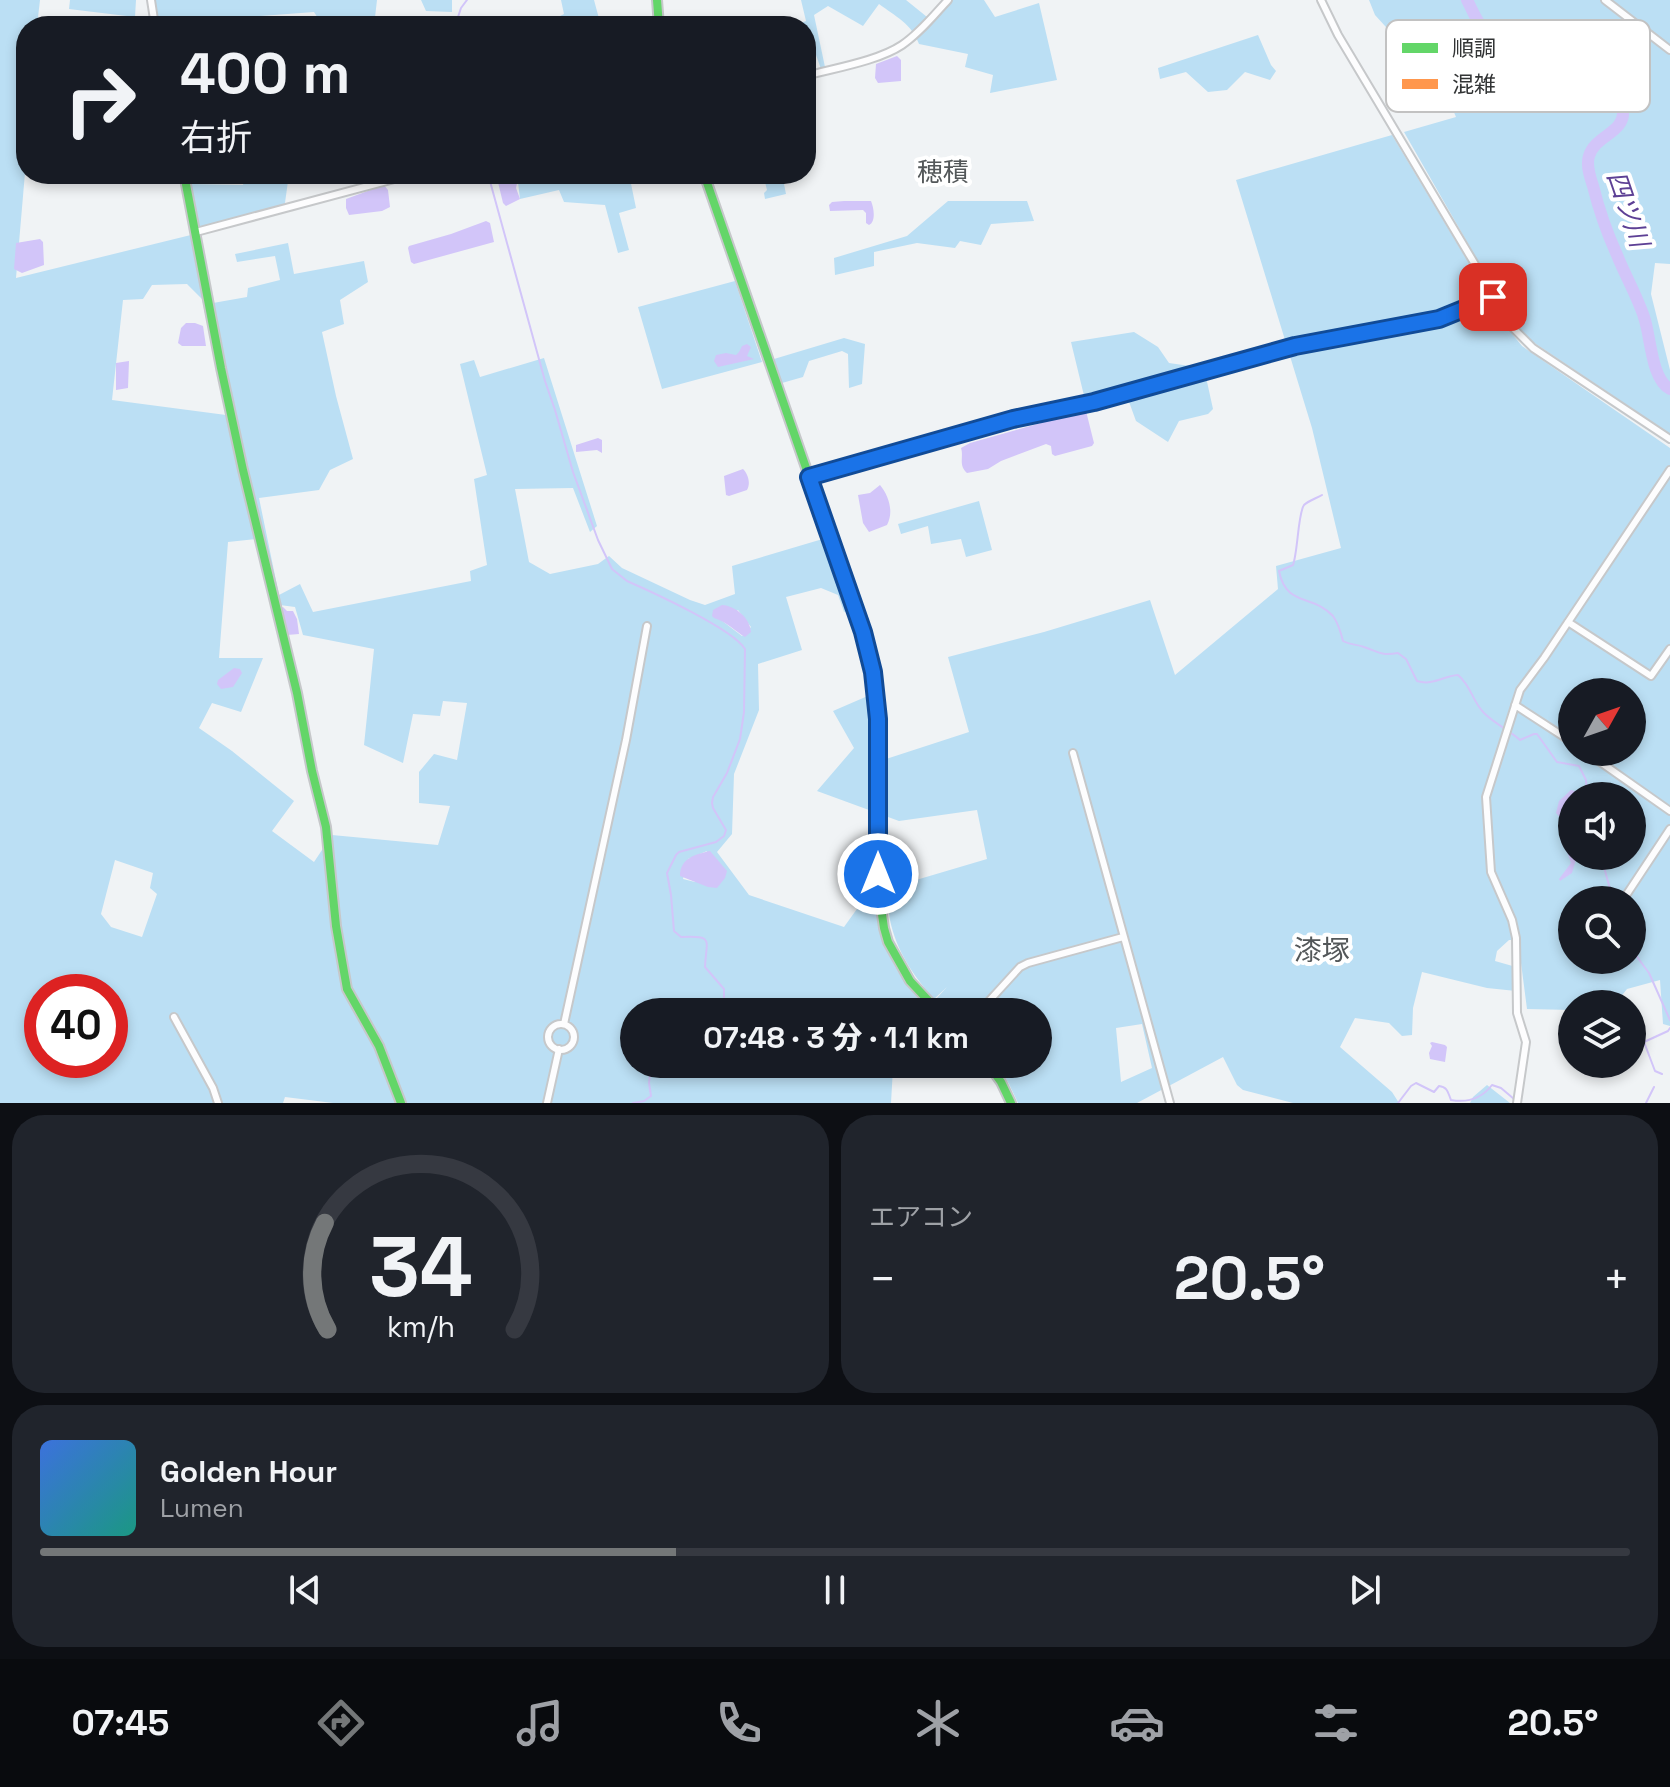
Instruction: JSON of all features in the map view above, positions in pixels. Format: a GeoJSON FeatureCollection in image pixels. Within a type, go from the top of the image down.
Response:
{"type":"FeatureCollection","features":[{"type":"Feature","properties":{"kind":"street"},"geometry":{"type":"LineString","coordinates":[[816,73],[881,55],[901,46],[948,0]]}},
{"type":"Feature","properties":{"kind":"street"},"geometry":{"type":"LineString","coordinates":[[1321,0],[1338,35],[1513,328],[1524,340],[1670,439]]}},
{"type":"Feature","properties":{"kind":"street"},"geometry":{"type":"LineString","coordinates":[[1605,0],[1631,20]]}},
{"type":"Feature","properties":{"kind":"street"},"geometry":{"type":"LineString","coordinates":[[1650,35],[1670,50]]}},
{"type":"Feature","properties":{"kind":"street"},"geometry":{"type":"LineString","coordinates":[[186,184],[243,470],[326,827],[336,926],[347,989],[379,1046],[401,1103]]}},
{"type":"Feature","properties":{"kind":"street"},"geometry":{"type":"LineString","coordinates":[[196,232],[376,184]]}},
{"type":"Feature","properties":{"kind":"street"},"geometry":{"type":"LineString","coordinates":[[707,184],[863,632],[873,672],[878,719],[879,894],[884,928],[893,952],[910,981],[926,998]]}},
{"type":"Feature","properties":{"kind":"street"},"geometry":{"type":"LineString","coordinates":[[809,477],[1013,419],[1094,402],[1295,346],[1439,319],[1493,297]]}},
{"type":"Feature","properties":{"kind":"street"},"geometry":{"type":"LineString","coordinates":[[1517,1103],[1526,1042],[1517,1013],[1516,938],[1512,920],[1491,872],[1486,797],[1520,690],[1670,470]]}},
{"type":"Feature","properties":{"kind":"street"},"geometry":{"type":"LineString","coordinates":[[1568,622],[1651,676],[1670,649]]}},
{"type":"Feature","properties":{"kind":"street"},"geometry":{"type":"LineString","coordinates":[[564,1024],[626,740],[647,626]]}},
{"type":"Feature","properties":{"kind":"street"},"geometry":{"type":"LineString","coordinates":[[1515,705],[1558,733]]}},
{"type":"Feature","properties":{"kind":"street"},"geometry":{"type":"LineString","coordinates":[[1073,753],[1170,1103]]}},
{"type":"Feature","properties":{"kind":"street"},"geometry":{"type":"LineString","coordinates":[[1606,766],[1670,811]]}},
{"type":"Feature","properties":{"kind":"street"},"geometry":{"type":"LineString","coordinates":[[1632,886],[1670,829]]}},
{"type":"Feature","properties":{"kind":"street"},"geometry":{"type":"LineString","coordinates":[[992,998],[1020,967],[1028,963],[1123,937]]}},
{"type":"Feature","properties":{"kind":"street"},"geometry":{"type":"LineString","coordinates":[[174,1017],[218,1103]]}},
{"type":"Feature","properties":{"kind":"street"},"geometry":{"type":"LineString","coordinates":[[564,1024],[573,1031],[574,1039],[567,1048],[559,1049],[552,1045],[549,1033],[554,1026],[564,1024]]}},
{"type":"Feature","properties":{"kind":"street"},"geometry":{"type":"LineString","coordinates":[[547,1103],[559,1049]]}},
{"type":"Feature","properties":{"kind":"street"},"geometry":{"type":"LineString","coordinates":[[998,1078],[1011,1103]]}},
{"type":"Feature","properties":{"kind":"shaded area"},"geometry":{"type":"Polygon","coordinates":[[[0,0],[40,0],[38,16],[16,16],[16,184],[24,184],[16,278],[199,233],[190,184],[288,184],[284,210],[200,233],[213,303],[247,297],[248,288],[280,280],[275,256],[237,262],[235,254],[288,243],[294,274],[364,261],[368,282],[340,300],[344,324],[322,332],[353,459],[330,470],[319,490],[259,498],[279,595],[300,584],[313,612],[471,581],[470,571],[487,565],[474,479],[487,475],[460,364],[474,360],[480,377],[544,358],[597,526],[590,532],[573,488],[515,489],[529,562],[550,574],[598,564],[609,556],[622,568],[705,605],[735,594],[732,566],[826,538],[850,609],[844,612],[838,595],[821,588],[786,597],[802,650],[758,664],[759,710],[734,774],[732,834],[717,852],[749,895],[844,927],[872,888],[885,945],[901,976],[917,998],[620,998],[620,1078],[892,1078],[891,1103],[333,1103],[285,1097],[283,1103],[0,1103],[0,0]],[[187,284],[152,285],[143,299],[123,300],[112,400],[226,415],[202,299],[187,284]],[[257,539],[228,542],[219,658],[263,658],[241,712],[212,703],[199,728],[294,801],[272,831],[314,862],[332,835],[438,845],[450,806],[419,803],[419,772],[434,754],[457,760],[467,703],[443,701],[440,716],[413,714],[403,763],[364,745],[374,649],[303,635],[295,607],[272,604],[257,539]],[[738,610],[721,620],[742,636],[751,627],[738,610]],[[707,851],[688,859],[683,879],[695,882],[707,851]],[[115,860],[101,914],[111,927],[142,937],[157,894],[150,888],[153,873],[115,860]]]}},
{"type":"Feature","properties":{"kind":"shaded area"},"geometry":{"type":"Polygon","coordinates":[[[70,0],[136,0],[135,16],[69,9],[70,0]]]}},
{"type":"Feature","properties":{"kind":"shaded area"},"geometry":{"type":"Polygon","coordinates":[[[153,0],[377,0],[375,16],[317,16],[314,12],[260,16],[156,16],[153,0]]]}},
{"type":"Feature","properties":{"kind":"shaded area"},"geometry":{"type":"Polygon","coordinates":[[[421,0],[452,0],[452,12],[426,11],[421,0]]]}},
{"type":"Feature","properties":{"kind":"shaded area"},"geometry":{"type":"Polygon","coordinates":[[[561,0],[594,0],[598,16],[560,16],[564,14],[561,0]]]}},
{"type":"Feature","properties":{"kind":"shaded area"},"geometry":{"type":"Polygon","coordinates":[[[801,0],[906,0],[932,21],[952,0],[984,0],[995,17],[1039,3],[1057,80],[990,93],[993,75],[965,67],[968,54],[919,44],[907,26],[879,4],[863,26],[828,6],[814,15],[805,16],[801,0]]]}},
{"type":"Feature","properties":{"kind":"shaded area"},"geometry":{"type":"Polygon","coordinates":[[[1369,0],[1670,0],[1670,264],[1655,263],[1651,294],[1670,370],[1670,434],[1533,342],[1514,324],[1404,132],[1456,117],[1454,112],[1650,112],[1650,20],[1386,20],[1386,27],[1375,15],[1369,0]]]}},
{"type":"Feature","properties":{"kind":"shaded area"},"geometry":{"type":"Polygon","coordinates":[[[816,24],[825,67],[821,69],[816,55],[816,24]]]}},
{"type":"Feature","properties":{"kind":"shaded area"},"geometry":{"type":"Polygon","coordinates":[[[1258,35],[1276,71],[1270,80],[1245,72],[1227,90],[1208,92],[1186,72],[1160,79],[1158,68],[1258,35]]]}},
{"type":"Feature","properties":{"kind":"shaded area"},"geometry":{"type":"Polygon","coordinates":[[[897,56],[901,60],[901,81],[878,83],[875,78],[876,64],[897,56]]]}},
{"type":"Feature","properties":{"kind":"shaded area"},"geometry":{"type":"Polygon","coordinates":[[[1392,135],[1509,330],[1522,346],[1670,448],[1670,1026],[1663,1024],[1660,980],[1626,990],[1558,990],[1558,1010],[1527,1009],[1518,940],[1509,940],[1497,951],[1495,961],[1516,967],[1516,991],[1487,988],[1422,972],[1413,1008],[1412,1035],[1402,1036],[1389,1023],[1355,1018],[1340,1047],[1392,1092],[1399,1103],[1293,1103],[1243,1090],[1237,1085],[1223,1057],[1137,1103],[1018,1103],[1005,1078],[1052,1078],[1052,998],[937,998],[947,987],[933,998],[901,952],[889,916],[889,888],[987,859],[977,810],[899,821],[817,791],[854,748],[833,711],[870,695],[874,760],[883,760],[969,732],[948,657],[1150,600],[1175,675],[1278,589],[1276,566],[1341,548],[1312,428],[1236,180],[1392,135]],[[1142,1024],[1116,1028],[1121,1082],[1152,1068],[1142,1024]]]}},
{"type":"Feature","properties":{"kind":"shaded area"},"geometry":{"type":"Polygon","coordinates":[[[498,184],[517,184],[520,199],[506,206],[498,184]]]}},
{"type":"Feature","properties":{"kind":"shaded area"},"geometry":{"type":"Polygon","coordinates":[[[518,184],[631,184],[636,208],[619,213],[629,250],[618,253],[605,205],[564,202],[559,190],[520,199],[518,184]]]}},
{"type":"Feature","properties":{"kind":"shaded area"},"geometry":{"type":"Polygon","coordinates":[[[766,184],[784,184],[786,194],[765,199],[766,184]]]}},
{"type":"Feature","properties":{"kind":"shaded area"},"geometry":{"type":"Polygon","coordinates":[[[384,185],[388,190],[390,207],[349,215],[346,199],[384,185]]]}},
{"type":"Feature","properties":{"kind":"shaded area"},"geometry":{"type":"Polygon","coordinates":[[[871,201],[873,221],[869,225],[866,223],[863,210],[830,211],[832,202],[871,201]]]}},
{"type":"Feature","properties":{"kind":"shaded area"},"geometry":{"type":"Polygon","coordinates":[[[948,201],[1027,201],[1034,221],[991,224],[981,245],[960,241],[955,248],[917,243],[874,252],[874,266],[835,275],[834,258],[907,236],[948,201]]]}},
{"type":"Feature","properties":{"kind":"shaded area"},"geometry":{"type":"Polygon","coordinates":[[[486,221],[490,223],[494,242],[414,264],[411,262],[409,246],[486,221]]]}},
{"type":"Feature","properties":{"kind":"shaded area"},"geometry":{"type":"Polygon","coordinates":[[[40,239],[43,242],[44,265],[22,273],[14,269],[16,243],[40,239]]]}},
{"type":"Feature","properties":{"kind":"shaded area"},"geometry":{"type":"Polygon","coordinates":[[[735,281],[762,362],[662,389],[638,307],[735,281]]]}},
{"type":"Feature","properties":{"kind":"shaded area"},"geometry":{"type":"Polygon","coordinates":[[[186,323],[203,326],[206,346],[182,346],[178,343],[181,328],[186,323]]]}},
{"type":"Feature","properties":{"kind":"shaded area"},"geometry":{"type":"Polygon","coordinates":[[[1134,332],[1158,347],[1169,363],[1204,368],[1213,409],[1208,414],[1179,421],[1168,442],[1136,421],[1128,399],[1087,408],[1071,342],[1134,332]]]}},
{"type":"Feature","properties":{"kind":"shaded area"},"geometry":{"type":"Polygon","coordinates":[[[844,338],[865,344],[862,384],[849,388],[848,354],[842,351],[809,361],[803,377],[782,383],[774,359],[844,338]]]}},
{"type":"Feature","properties":{"kind":"shaded area"},"geometry":{"type":"Polygon","coordinates":[[[747,344],[751,347],[747,356],[754,359],[718,367],[714,361],[716,355],[736,355],[747,344]]]}},
{"type":"Feature","properties":{"kind":"shaded area"},"geometry":{"type":"Polygon","coordinates":[[[129,361],[128,388],[116,390],[116,363],[129,361]]]}},
{"type":"Feature","properties":{"kind":"shaded area"},"geometry":{"type":"Polygon","coordinates":[[[1082,409],[1086,411],[1094,443],[1092,446],[1055,456],[1051,446],[1046,444],[988,469],[967,473],[963,467],[961,448],[970,443],[1041,423],[1041,418],[1082,409]]]}},
{"type":"Feature","properties":{"kind":"shaded area"},"geometry":{"type":"Polygon","coordinates":[[[598,438],[602,440],[602,453],[597,450],[576,452],[576,445],[598,438]]]}},
{"type":"Feature","properties":{"kind":"shaded area"},"geometry":{"type":"Polygon","coordinates":[[[743,469],[749,484],[747,490],[726,495],[724,476],[743,469]]]}},
{"type":"Feature","properties":{"kind":"shaded area"},"geometry":{"type":"Polygon","coordinates":[[[880,485],[890,504],[889,520],[887,525],[869,532],[863,523],[858,495],[870,493],[880,485]]]}},
{"type":"Feature","properties":{"kind":"shaded area"},"geometry":{"type":"Polygon","coordinates":[[[979,501],[992,550],[966,557],[961,539],[931,544],[928,526],[901,534],[898,524],[979,501]]]}},
{"type":"Feature","properties":{"kind":"shaded area"},"geometry":{"type":"Polygon","coordinates":[[[722,605],[741,614],[751,632],[745,637],[714,618],[713,610],[722,605]]]}},
{"type":"Feature","properties":{"kind":"shaded area"},"geometry":{"type":"Polygon","coordinates":[[[283,607],[293,611],[299,634],[287,635],[285,632],[283,607]]]}},
{"type":"Feature","properties":{"kind":"shaded area"},"geometry":{"type":"Polygon","coordinates":[[[234,668],[242,673],[233,687],[221,689],[218,680],[234,668]]]}},
{"type":"Feature","properties":{"kind":"shaded area"},"geometry":{"type":"Polygon","coordinates":[[[710,851],[727,871],[717,888],[680,876],[686,861],[694,855],[710,851]]]}},
{"type":"Feature","properties":{"kind":"shaded area"},"geometry":{"type":"Polygon","coordinates":[[[1566,870],[1573,870],[1560,881],[1566,870]]]}},
{"type":"Feature","properties":{"kind":"shaded area"},"geometry":{"type":"Polygon","coordinates":[[[1432,1042],[1447,1047],[1445,1062],[1430,1059],[1432,1042]]]}},
{"type":"Feature","properties":{"kind":"shaded area"},"geometry":{"type":"Polygon","coordinates":[[[1487,1085],[1510,1103],[1470,1103],[1487,1085]]]}},
{"type":"Feature","properties":{"kind":"waterway"},"geometry":{"type":"LineString","coordinates":[[458,16],[467,0]]}},
{"type":"Feature","properties":{"kind":"waterway","name":"四ツ川"},"geometry":{"type":"LineString","coordinates":[[1467,0],[1477,20]]}},
{"type":"Feature","properties":{"kind":"waterway","name":"四ツ川"},"geometry":{"type":"LineString","coordinates":[[1623,112],[1620,124],[1592,149],[1588,160],[1589,171],[1607,230],[1644,317],[1655,367],[1670,389]]}},
{"type":"Feature","properties":{"kind":"waterway"},"geometry":{"type":"LineString","coordinates":[[491,184],[573,472],[612,569],[627,581],[725,631],[745,649],[744,712],[740,739],[712,803],[726,830],[724,836],[716,842],[679,852],[667,873],[674,931],[681,937],[704,938],[707,945],[705,967],[724,989],[724,998]]}},
{"type":"Feature","properties":{"kind":"waterway"},"geometry":{"type":"LineString","coordinates":[[1322,495],[1304,505],[1293,565],[1279,571],[1288,590],[1333,616],[1343,641],[1380,653],[1398,653],[1406,659],[1417,681],[1428,682],[1458,675],[1480,708],[1493,720],[1520,740],[1537,734],[1557,762],[1579,766],[1586,782]]}},
{"type":"Feature","properties":{"kind":"waterway"},"geometry":{"type":"LineString","coordinates":[[1605,870],[1609,886]]}},
{"type":"Feature","properties":{"kind":"waterway"},"geometry":{"type":"LineString","coordinates":[[1646,969],[1670,1020]]}},
{"type":"Feature","properties":{"kind":"waterway"},"geometry":{"type":"LineString","coordinates":[[1662,1074],[1655,1071],[1644,1042],[1670,1028]]}},
{"type":"Feature","properties":{"kind":"waterway"},"geometry":{"type":"LineString","coordinates":[[633,1103],[651,1096],[650,1078]]}},
{"type":"Feature","properties":{"kind":"waterway"},"geometry":{"type":"LineString","coordinates":[[1398,1103],[1416,1083],[1434,1092],[1439,1086],[1444,1088],[1451,1100],[1474,1098],[1492,1085],[1514,1099]]}},
{"type":"Feature","properties":{"kind":"waterway"},"geometry":{"type":"LineString","coordinates":[[1646,1103],[1654,1087]]}},
{"type":"Feature","properties":{"kind":"traffic: fast"},"geometry":{"type":"LineString","coordinates":[[657,0],[658,16]]}},
{"type":"Feature","properties":{"kind":"traffic: fast"},"geometry":{"type":"LineString","coordinates":[[186,184],[243,470],[326,827],[336,926],[347,989],[379,1046],[401,1103]]}},
{"type":"Feature","properties":{"kind":"traffic: fast"},"geometry":{"type":"LineString","coordinates":[[707,184],[863,632],[873,672],[878,719],[879,894],[884,928],[888,942],[910,981],[926,998]]}},
{"type":"Feature","properties":{"kind":"traffic: fast"},"geometry":{"type":"LineString","coordinates":[[809,477],[1013,419],[1094,402],[1311,343]]}},
{"type":"Feature","properties":{"kind":"traffic: fast"},"geometry":{"type":"LineString","coordinates":[[998,1078],[1011,1103]]}},
{"type":"Feature","properties":{"kind":"traffic: slow"},"geometry":{"type":"LineString","coordinates":[[1311,343],[1439,319],[1493,297]]}},
{"type":"Feature","properties":{"kind":"district","name":"穂積"},"geometry":{"type":"Point","coordinates":[943,172]}},
{"type":"Feature","properties":{"kind":"district","name":"漆塚"},"geometry":{"type":"Point","coordinates":[1322,950]}},
{"type":"Feature","properties":{"kind":"route"},"geometry":{"type":"LineString","coordinates":[[878,874],[878,719],[873,672],[863,632],[809,477],[1013,419],[1094,402],[1295,346],[1439,319],[1493,297]]}}]}
